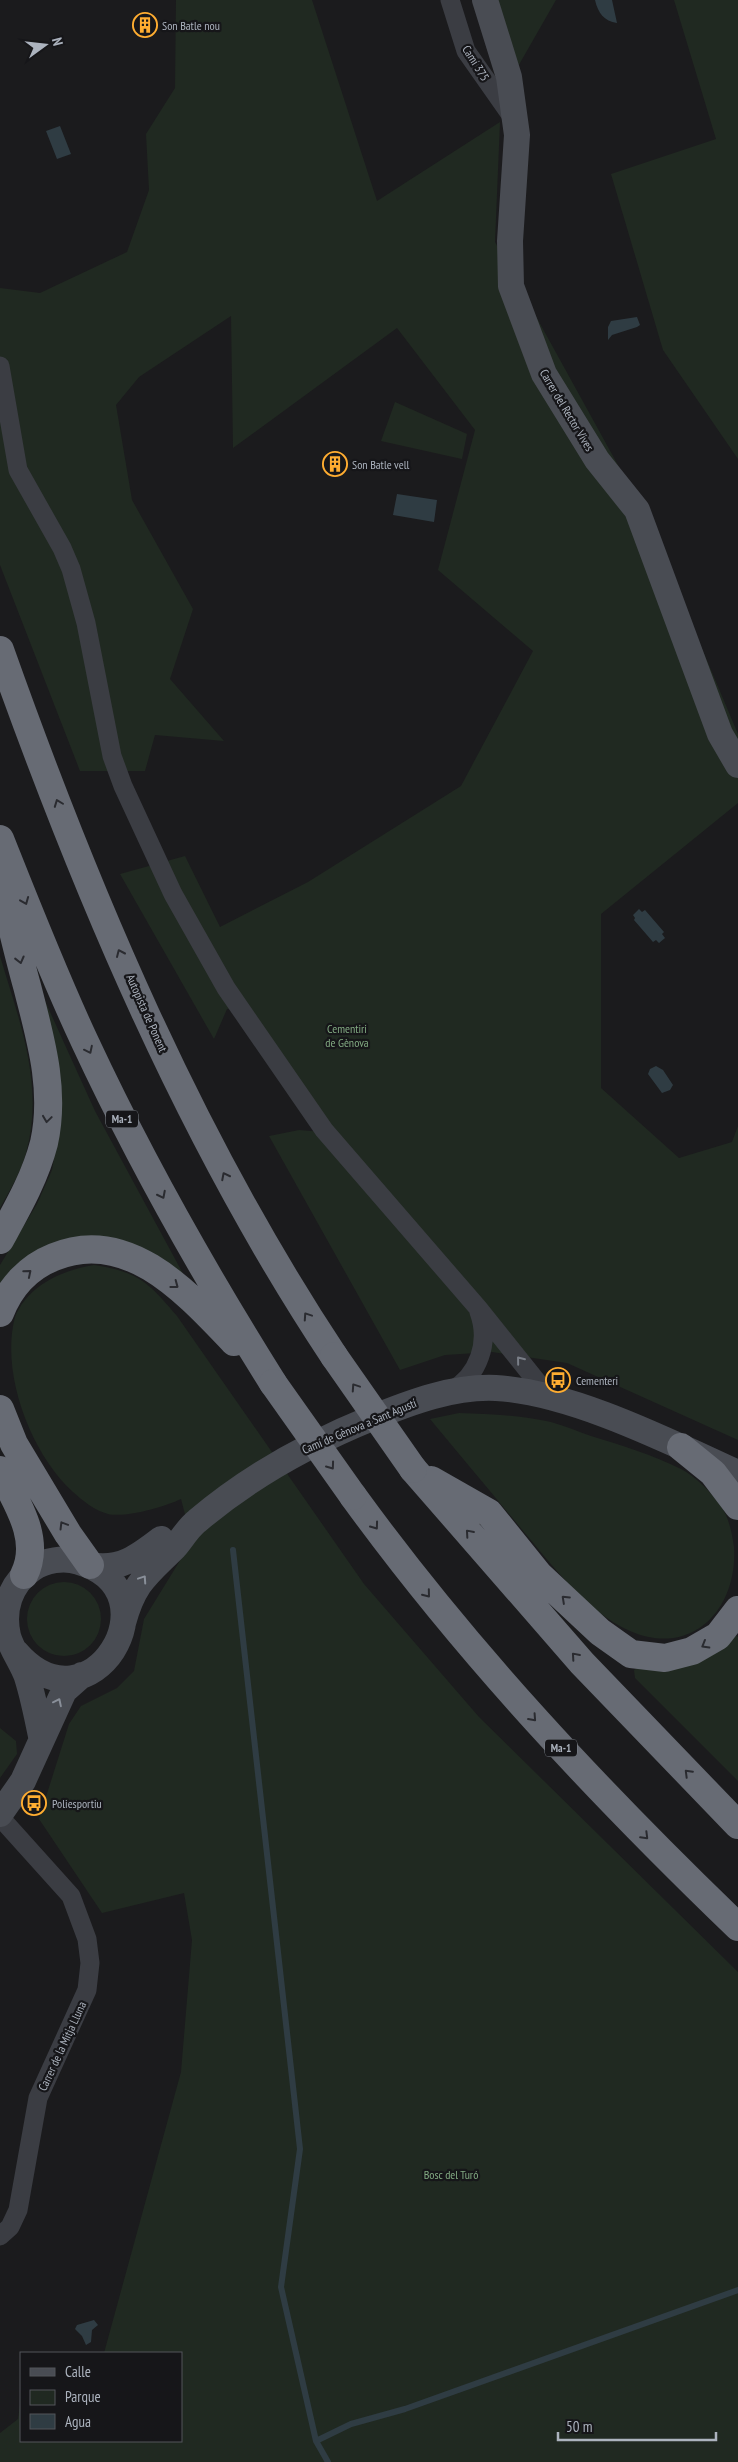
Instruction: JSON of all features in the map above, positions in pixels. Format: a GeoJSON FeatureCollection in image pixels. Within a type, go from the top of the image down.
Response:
{"type":"FeatureCollection","features":[{"type":"Feature","properties":{"kind":"highway","name":"Autopista de Ponent"},"geometry":{"type":"LineString","coordinates":[[0,650],[74,843],[116,945],[193,1114],[238,1200],[288,1286],[413,1469],[582,1663],[733,1817]]}},
{"type":"Feature","properties":{"kind":"highway","name":"Ma-1"},"geometry":{"type":"LineString","coordinates":[[0,839],[56,978],[120,1114],[195,1256],[273,1383],[397,1556],[467,1644],[610,1800],[738,1927]]}},
{"type":"Feature","properties":{"kind":"highway"},"geometry":{"type":"LineString","coordinates":[[0,878],[42,1048],[49,1106],[44,1142],[35,1171],[21,1202],[0,1240]]}},
{"type":"Feature","properties":{"kind":"highway"},"geometry":{"type":"LineString","coordinates":[[0,1313],[8,1296],[22,1278],[49,1259],[61,1254],[84,1250],[122,1254],[146,1264],[182,1290],[273,1383]]}},
{"type":"Feature","properties":{"kind":"highway"},"geometry":{"type":"LineString","coordinates":[[0,1409],[14,1444],[68,1534],[90,1566]]}},
{"type":"Feature","properties":{"kind":"highway"},"geometry":{"type":"LineString","coordinates":[[681,1447],[713,1473],[738,1506]]}},
{"type":"Feature","properties":{"kind":"highway"},"geometry":{"type":"LineString","coordinates":[[413,1469],[489,1513],[539,1575],[600,1632],[631,1654],[666,1658],[692,1651],[718,1636],[738,1610]]}},
{"type":"Feature","properties":{"kind":"highway"},"geometry":{"type":"LineString","coordinates":[[0,1470],[23,1517],[32,1544],[32,1554],[14,1584]]}},
{"type":"Feature","properties":{"kind":"street","name":"Camí 375"},"geometry":{"type":"LineString","coordinates":[[450,0],[466,51],[515,121]]}},
{"type":"Feature","properties":{"kind":"street","name":"Carrer del Rector Vives"},"geometry":{"type":"LineString","coordinates":[[485,0],[509,77],[517,135],[510,241],[511,286],[544,374],[597,460],[637,510],[720,734],[738,765]]}},
{"type":"Feature","properties":{"kind":"street"},"geometry":{"type":"LineString","coordinates":[[0,366],[18,470],[62,548],[71,569],[86,623],[112,756],[123,786],[173,894],[226,988],[324,1130],[478,1308],[550,1398]]}},
{"type":"Feature","properties":{"kind":"street"},"geometry":{"type":"LineString","coordinates":[[447,1393],[465,1381],[477,1364],[482,1350],[482,1321],[478,1308]]}},
{"type":"Feature","properties":{"kind":"street","name":"Camí de Gènova a Sant Agustí"},"geometry":{"type":"LineString","coordinates":[[123,1623],[129,1602],[144,1576],[174,1547],[195,1523],[274,1465],[304,1448],[394,1409],[447,1393],[495,1388],[550,1398],[598,1413],[738,1473]]}},
{"type":"Feature","properties":{"kind":"street","name":"Camí de Gènova a Sant Agustí"},"geometry":{"type":"LineString","coordinates":[[90,1566],[108,1567],[134,1560],[167,1535],[195,1523]]}},
{"type":"Feature","properties":{"kind":"street"},"geometry":{"type":"LineString","coordinates":[[8,1637],[30,1667],[52,1677],[82,1675],[92,1671],[108,1660],[119,1642],[123,1623],[122,1604],[116,1589],[105,1575],[77,1561],[61,1559],[45,1563],[14,1584],[7,1606],[8,1637],[31,1690],[41,1736]]}},
{"type":"Feature","properties":{"kind":"street"},"geometry":{"type":"LineString","coordinates":[[0,1815],[13,1798],[22,1781],[41,1736],[64,1691],[82,1675]]}},
{"type":"Feature","properties":{"kind":"street","name":"Carrer de la Mitja Lluna"},"geometry":{"type":"LineString","coordinates":[[0,1815],[71,1896],[87,1939],[90,1963],[87,1990],[38,2098],[18,2210],[10,2227],[0,2236]]}},
{"type":"Feature","properties":{"kind":"green space","name":"Cementiri de Gènova"},"geometry":{"type":"Polygon","coordinates":[[[176,0],[312,0],[377,201],[500,122],[495,242],[646,516],[738,734],[738,803],[601,914],[601,1088],[679,1158],[732,1142],[738,1126],[738,1440],[567,1363],[492,1352],[445,1355],[400,1370],[269,1136],[299,1130],[334,1133],[244,1006],[227,1009],[214,1039],[120,874],[185,856],[220,927],[308,882],[461,786],[533,651],[438,570],[475,430],[397,328],[233,448],[231,316],[139,377],[116,405],[132,500],[193,609],[170,679],[224,741],[155,735],[145,771],[80,771],[0,565],[0,288],[40,293],[127,252],[149,190],[146,134],[175,88],[176,0]]]}},
{"type":"Feature","properties":{"kind":"green space"},"geometry":{"type":"Polygon","coordinates":[[[483,0],[556,0],[516,70],[483,0]]]}},
{"type":"Feature","properties":{"kind":"green space"},"geometry":{"type":"Polygon","coordinates":[[[674,0],[738,0],[738,459],[663,350],[611,174],[716,139],[674,0]]]}},
{"type":"Feature","properties":{"kind":"green space"},"geometry":{"type":"Polygon","coordinates":[[[395,402],[467,434],[462,459],[381,441],[395,402]]]}},
{"type":"Feature","properties":{"kind":"green space"},"geometry":{"type":"Polygon","coordinates":[[[0,956],[22,1029],[31,1078],[33,1103],[31,1128],[24,1160],[0,1208],[0,956]]]}},
{"type":"Feature","properties":{"kind":"green space"},"geometry":{"type":"Polygon","coordinates":[[[36,981],[95,1111],[187,1281],[116,1241],[0,1289],[0,1265],[37,1204],[52,1170],[59,1131],[36,981]]]}},
{"type":"Feature","properties":{"kind":"green space","name":"Bosc del Turó"},"geometry":{"type":"Polygon","coordinates":[[[94,1265],[132,1275],[142,1280],[167,1304],[364,1584],[479,1717],[738,1972],[738,2462],[0,2462],[0,2433],[18,2419],[20,2404],[20,2442],[182,2442],[182,2352],[104,2352],[181,2072],[192,1940],[184,1893],[102,1913],[39,1819],[69,1724],[81,1706],[117,1688],[134,1671],[144,1619],[192,1541],[181,1499],[145,1511],[116,1515],[93,1508],[73,1492],[58,1476],[32,1435],[16,1387],[12,1363],[11,1339],[15,1317],[28,1296],[38,1288],[59,1275],[94,1265]]]}},
{"type":"Feature","properties":{"kind":"green space"},"geometry":{"type":"Polygon","coordinates":[[[459,1413],[514,1416],[552,1422],[648,1455],[681,1469],[692,1476],[708,1490],[721,1506],[732,1536],[734,1547],[733,1570],[728,1590],[719,1608],[707,1622],[691,1633],[673,1638],[652,1638],[630,1631],[598,1612],[556,1570],[430,1419],[459,1413]]]}},
{"type":"Feature","properties":{"kind":"green space"},"geometry":{"type":"Polygon","coordinates":[[[57,1582],[71,1582],[85,1588],[95,1598],[101,1612],[99,1633],[85,1650],[71,1656],[57,1656],[43,1650],[33,1640],[27,1626],[27,1612],[33,1598],[43,1588],[57,1582]]]}},
{"type":"Feature","properties":{"kind":"green space"},"geometry":{"type":"Polygon","coordinates":[[[735,1635],[738,1637],[738,1781],[635,1678],[634,1670],[735,1635]]]}},
{"type":"Feature","properties":{"kind":"green space"},"geometry":{"type":"Polygon","coordinates":[[[0,1728],[16,1741],[17,1754],[0,1778],[0,1728]]]}},
{"type":"Feature","properties":{"kind":"water"},"geometry":{"type":"Polygon","coordinates":[[[595,0],[612,0],[617,23],[602,16],[595,0]]]}},
{"type":"Feature","properties":{"kind":"water"},"geometry":{"type":"Polygon","coordinates":[[[60,126],[71,154],[57,159],[46,131],[60,126]]]}},
{"type":"Feature","properties":{"kind":"water"},"geometry":{"type":"Polygon","coordinates":[[[637,317],[640,325],[612,335],[608,340],[608,327],[611,321],[637,317]]]}},
{"type":"Feature","properties":{"kind":"water"},"geometry":{"type":"Polygon","coordinates":[[[397,494],[437,500],[434,522],[393,515],[397,494]]]}},
{"type":"Feature","properties":{"kind":"water"},"geometry":{"type":"Polygon","coordinates":[[[639,909],[642,912],[645,910],[664,932],[662,934],[665,938],[659,943],[656,940],[653,942],[634,920],[633,915],[639,909]]]}},
{"type":"Feature","properties":{"kind":"water"},"geometry":{"type":"Polygon","coordinates":[[[656,1066],[663,1070],[673,1085],[670,1090],[662,1093],[648,1074],[650,1069],[656,1066]]]}},
{"type":"Feature","properties":{"kind":"water"},"geometry":{"type":"Polygon","coordinates":[[[94,2320],[98,2325],[92,2330],[91,2342],[86,2345],[82,2336],[75,2329],[77,2325],[94,2320]]]}},
{"type":"Feature","properties":{"kind":"waterway"},"geometry":{"type":"LineString","coordinates":[[233,1550],[300,2149],[281,2287],[316,2441],[328,2462]]}},
{"type":"Feature","properties":{"kind":"waterway"},"geometry":{"type":"LineString","coordinates":[[316,2441],[351,2424],[405,2409],[738,2290]]}},
{"type":"Feature","properties":{"kind":"place","name":"Son Batle nou"},"geometry":{"type":"Point","coordinates":[145,25]}},
{"type":"Feature","properties":{"kind":"place","name":"Son Batle vell"},"geometry":{"type":"Point","coordinates":[335,464]}},
{"type":"Feature","properties":{"kind":"place","name":"Cementeri"},"geometry":{"type":"Point","coordinates":[558,1380]}},
{"type":"Feature","properties":{"kind":"place","name":"Poliesportiu"},"geometry":{"type":"Point","coordinates":[34,1803]}}]}
